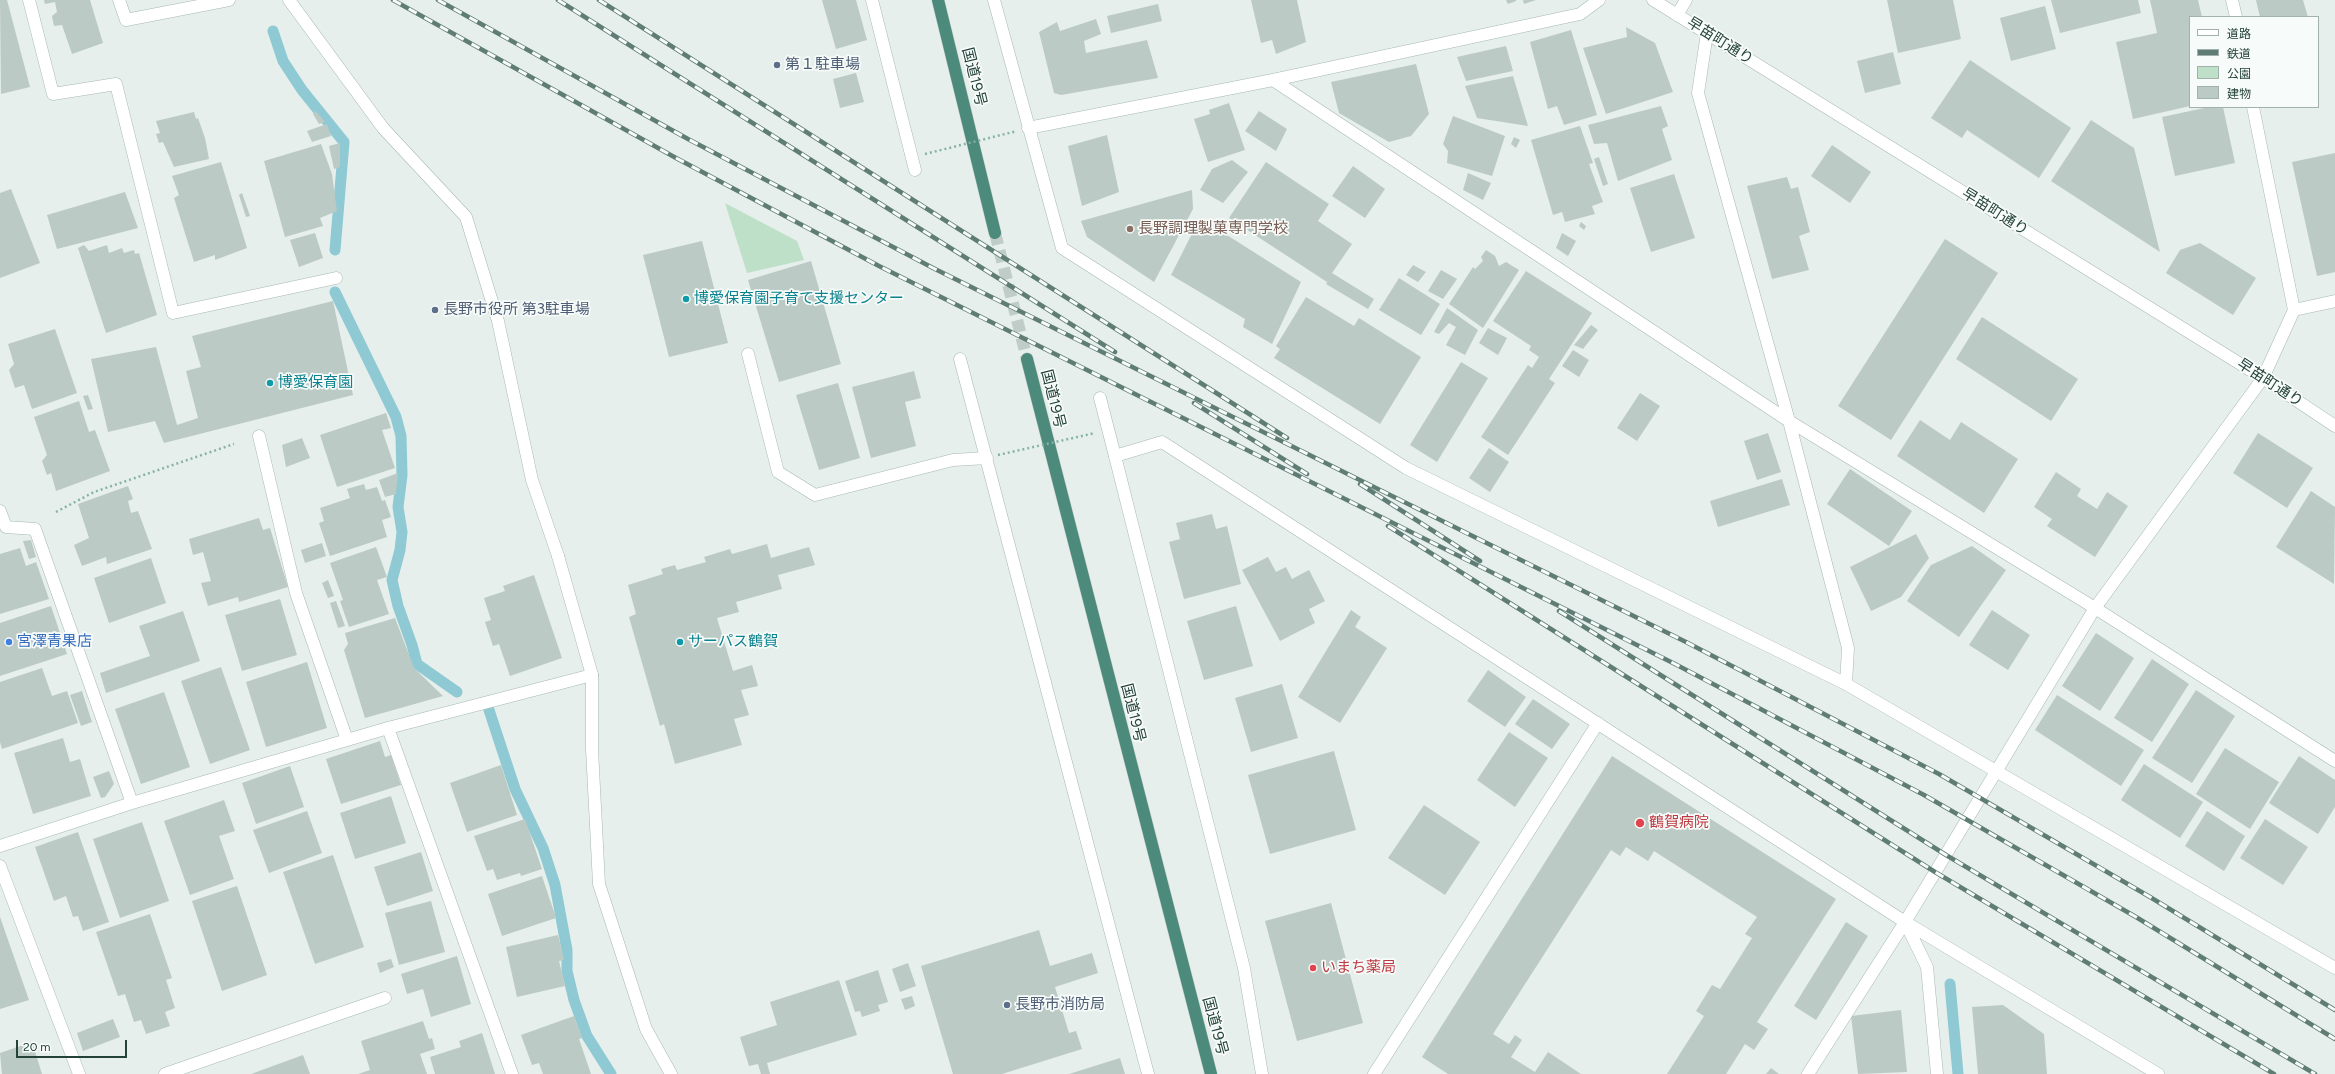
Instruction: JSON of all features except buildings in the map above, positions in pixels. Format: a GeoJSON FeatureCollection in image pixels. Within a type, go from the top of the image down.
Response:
{"type":"FeatureCollection","features":[{"type":"Feature","properties":{"kind":"highway","name":"国道19号"},"geometry":{"type":"LineString","coordinates":[[938,0],[995,233]]}},
{"type":"Feature","properties":{"kind":"highway","name":"国道19号"},"geometry":{"type":"LineString","coordinates":[[1027,359],[1211,1074]]}},
{"type":"Feature","properties":{"kind":"street"},"geometry":{"type":"LineString","coordinates":[[29,0],[53,94],[116,84],[173,313],[336,278]]}},
{"type":"Feature","properties":{"kind":"street"},"geometry":{"type":"LineString","coordinates":[[119,0],[126,20],[228,0]]}},
{"type":"Feature","properties":{"kind":"street"},"geometry":{"type":"LineString","coordinates":[[289,0],[383,128],[466,217],[498,321],[532,480],[558,556],[592,675],[592,749],[599,884],[646,1029],[671,1074]]}},
{"type":"Feature","properties":{"kind":"street"},"geometry":{"type":"LineString","coordinates":[[872,0],[915,170]]}},
{"type":"Feature","properties":{"kind":"street"},"geometry":{"type":"LineString","coordinates":[[994,0],[1022,129],[1062,248],[1406,468],[1846,684],[2335,968]]}},
{"type":"Feature","properties":{"kind":"street"},"geometry":{"type":"LineString","coordinates":[[1022,129],[1273,80],[1580,14],[1599,0]]}},
{"type":"Feature","properties":{"kind":"street","name":"早苗町通り"},"geometry":{"type":"LineString","coordinates":[[1653,0],[2263,378],[2335,426]]}},
{"type":"Feature","properties":{"kind":"street"},"geometry":{"type":"LineString","coordinates":[[1677,15],[1685,0]]}},
{"type":"Feature","properties":{"kind":"street"},"geometry":{"type":"LineString","coordinates":[[2232,0],[2236,16]]}},
{"type":"Feature","properties":{"kind":"street"},"geometry":{"type":"LineString","coordinates":[[1707,33],[1698,93],[1789,421],[1848,648],[1846,684]]}},
{"type":"Feature","properties":{"kind":"street"},"geometry":{"type":"LineString","coordinates":[[1273,80],[1789,421],[2095,608],[2335,761]]}},
{"type":"Feature","properties":{"kind":"street"},"geometry":{"type":"LineString","coordinates":[[1808,1074],[1905,922],[2095,608],[2263,378],[2294,310],[2253,108]]}},
{"type":"Feature","properties":{"kind":"street"},"geometry":{"type":"LineString","coordinates":[[2294,310],[2335,301]]}},
{"type":"Feature","properties":{"kind":"street"},"geometry":{"type":"LineString","coordinates":[[748,354],[778,472],[815,495],[953,460],[987,458]]}},
{"type":"Feature","properties":{"kind":"street"},"geometry":{"type":"LineString","coordinates":[[960,359],[1148,1074]]}},
{"type":"Feature","properties":{"kind":"street"},"geometry":{"type":"LineString","coordinates":[[1100,398],[1244,968],[1262,1074]]}},
{"type":"Feature","properties":{"kind":"street"},"geometry":{"type":"LineString","coordinates":[[259,436],[296,593],[347,740]]}},
{"type":"Feature","properties":{"kind":"street"},"geometry":{"type":"LineString","coordinates":[[1115,456],[1162,442],[1905,922],[2158,1074]]}},
{"type":"Feature","properties":{"kind":"street"},"geometry":{"type":"LineString","coordinates":[[0,511],[6,527],[35,529],[132,803]]}},
{"type":"Feature","properties":{"kind":"street"},"geometry":{"type":"LineString","coordinates":[[0,846],[132,803],[388,728],[592,675]]}},
{"type":"Feature","properties":{"kind":"street"},"geometry":{"type":"LineString","coordinates":[[1374,1074],[1598,723]]}},
{"type":"Feature","properties":{"kind":"street"},"geometry":{"type":"LineString","coordinates":[[388,728],[512,1074]]}},
{"type":"Feature","properties":{"kind":"street"},"geometry":{"type":"LineString","coordinates":[[0,866],[5,895],[79,1074]]}},
{"type":"Feature","properties":{"kind":"street"},"geometry":{"type":"LineString","coordinates":[[1905,922],[1927,966],[1938,1074]]}},
{"type":"Feature","properties":{"kind":"street"},"geometry":{"type":"LineString","coordinates":[[165,1074],[385,998]]}},
{"type":"Feature","properties":{"kind":"path"},"geometry":{"type":"LineString","coordinates":[[925,154],[1022,129]]}},
{"type":"Feature","properties":{"kind":"path"},"geometry":{"type":"LineString","coordinates":[[998,455],[1095,433]]}},
{"type":"Feature","properties":{"kind":"path"},"geometry":{"type":"LineString","coordinates":[[35,529],[57,511],[94,492],[259,436]]}},
{"type":"Feature","properties":{"kind":"green space"},"geometry":{"type":"Polygon","coordinates":[[[725,203],[797,241],[804,260],[747,273],[725,203]]]}},
{"type":"Feature","properties":{"kind":"waterway"},"geometry":{"type":"LineString","coordinates":[[273,31],[283,61],[302,90],[344,142],[335,250]]}},
{"type":"Feature","properties":{"kind":"waterway"},"geometry":{"type":"LineString","coordinates":[[335,292],[396,417],[401,436],[402,475],[398,507],[402,532],[400,550],[392,580],[398,606],[417,664],[457,692]]}},
{"type":"Feature","properties":{"kind":"waterway"},"geometry":{"type":"LineString","coordinates":[[489,710],[515,789],[543,848],[555,885],[567,950],[567,971],[574,1000],[587,1036],[611,1074]]}},
{"type":"Feature","properties":{"kind":"waterway"},"geometry":{"type":"LineString","coordinates":[[1950,984],[1958,1074]]}},
{"type":"Feature","properties":{"kind":"tunnel"},"geometry":{"type":"LineString","coordinates":[[995,233],[1027,359]]}},
{"type":"Feature","properties":{"kind":"railway"},"geometry":{"type":"LineString","coordinates":[[393,0],[676,158],[879,266],[1675,664],[1924,795],[2136,917],[2335,1039]]}},
{"type":"Feature","properties":{"kind":"railway"},"geometry":{"type":"LineString","coordinates":[[438,0],[688,139],[933,268],[1686,642],[1939,774],[2150,897],[2335,1010]]}},
{"type":"Feature","properties":{"kind":"railway"},"geometry":{"type":"LineString","coordinates":[[558,0],[1115,352]]}},
{"type":"Feature","properties":{"kind":"railway"},"geometry":{"type":"LineString","coordinates":[[599,0],[1287,438]]}},
{"type":"Feature","properties":{"kind":"railway"},"geometry":{"type":"LineString","coordinates":[[1194,403],[1307,474]]}},
{"type":"Feature","properties":{"kind":"railway"},"geometry":{"type":"LineString","coordinates":[[1360,484],[1480,561]]}},
{"type":"Feature","properties":{"kind":"railway"},"geometry":{"type":"LineString","coordinates":[[1388,526],[1935,872],[2274,1074]]}},
{"type":"Feature","properties":{"kind":"railway"},"geometry":{"type":"LineString","coordinates":[[1559,611],[1946,855],[2315,1074]]}},
{"type":"Feature","properties":{"kind":"place","name":"第１駐車場"},"geometry":{"type":"Point","coordinates":[777,65]}},
{"type":"Feature","properties":{"kind":"place","name":"長野調理製菓専門学校"},"geometry":{"type":"Point","coordinates":[1130,229]}},
{"type":"Feature","properties":{"kind":"place","name":"博愛保育園子育て支援センター"},"geometry":{"type":"Point","coordinates":[686,299]}},
{"type":"Feature","properties":{"kind":"place","name":"長野市役所 第3駐車場"},"geometry":{"type":"Point","coordinates":[435,310]}},
{"type":"Feature","properties":{"kind":"place","name":"博愛保育園"},"geometry":{"type":"Point","coordinates":[270,383]}},
{"type":"Feature","properties":{"kind":"place","name":"宮澤青果店"},"geometry":{"type":"Point","coordinates":[9,642]}},
{"type":"Feature","properties":{"kind":"place","name":"サーパス鶴賀"},"geometry":{"type":"Point","coordinates":[680,642]}},
{"type":"Feature","properties":{"kind":"place","name":"鶴賀病院"},"geometry":{"type":"Point","coordinates":[1640,823]}},
{"type":"Feature","properties":{"kind":"place","name":"いまち薬局"},"geometry":{"type":"Point","coordinates":[1313,968]}},
{"type":"Feature","properties":{"kind":"place","name":"長野市消防局"},"geometry":{"type":"Point","coordinates":[1007,1005]}}]}
